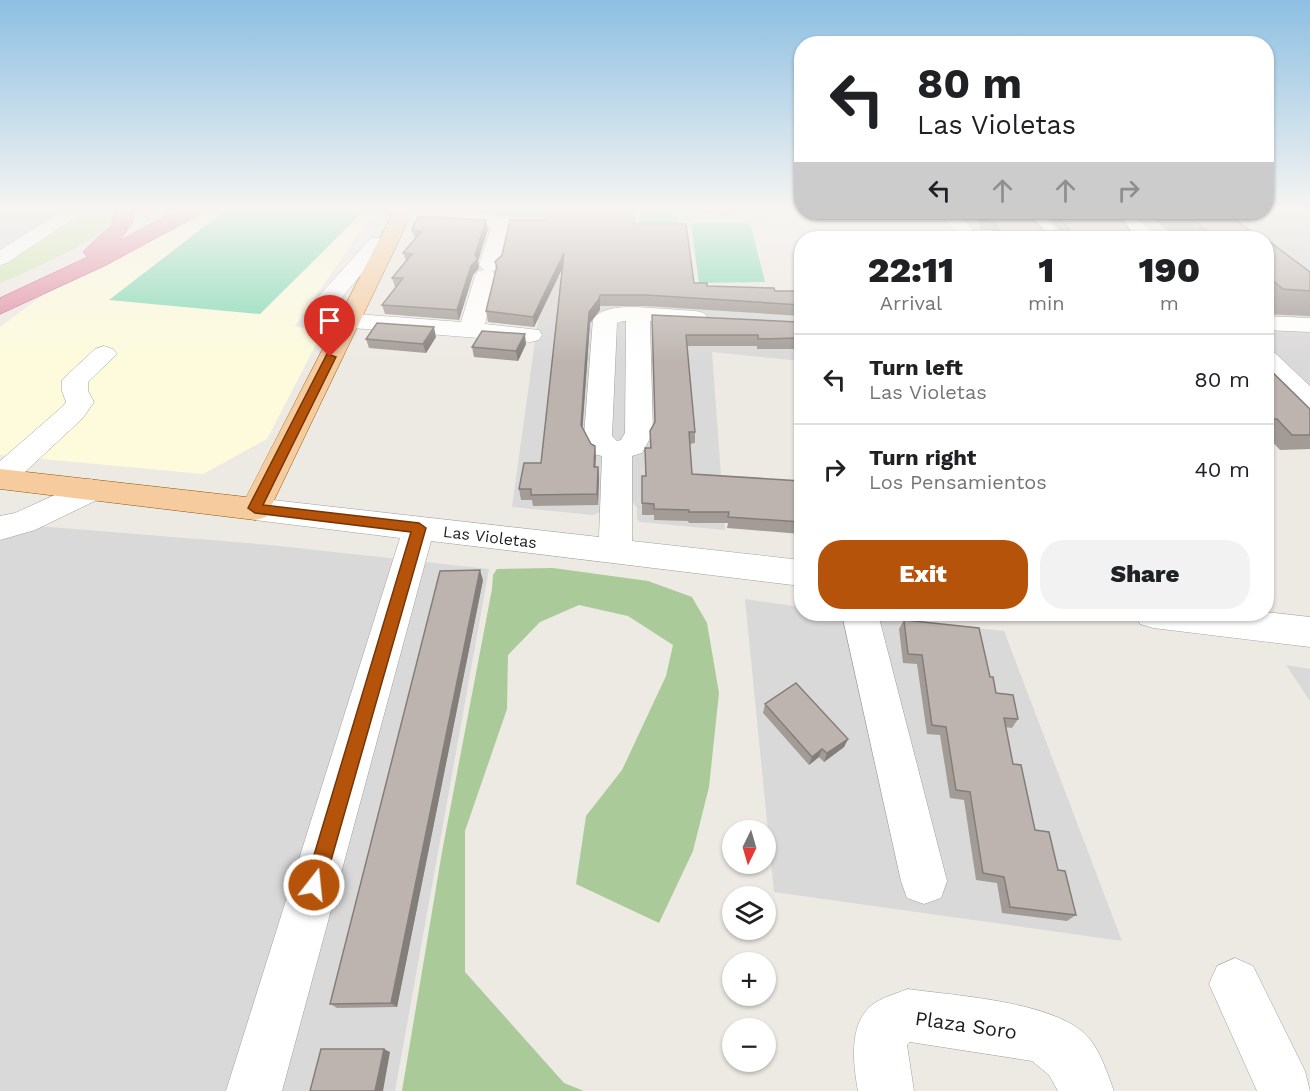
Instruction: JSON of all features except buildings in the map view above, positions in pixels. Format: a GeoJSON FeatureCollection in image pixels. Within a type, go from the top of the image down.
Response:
{"type":"FeatureCollection","features":[{"type":"Feature","properties":{"kind":"highway"},"geometry":{"type":"LineString","coordinates":[[3,295],[76,260]]}},
{"type":"Feature","properties":{"kind":"highway"},"geometry":{"type":"LineString","coordinates":[[3,295],[98,260]]}},
{"type":"Feature","properties":{"kind":"main road"},"geometry":{"type":"LineString","coordinates":[[367,282],[373,260]]}},
{"type":"Feature","properties":{"kind":"main road"},"geometry":{"type":"LineString","coordinates":[[255,508],[377,260]]}},
{"type":"Feature","properties":{"kind":"main road"},"geometry":{"type":"LineString","coordinates":[[188,501],[224,491],[249,479],[266,468],[283,450]]}},
{"type":"Feature","properties":{"kind":"main road","name":"Las Violetas"},"geometry":{"type":"LineString","coordinates":[[0,479],[255,508]]}},
{"type":"Feature","properties":{"kind":"street"},"geometry":{"type":"LineString","coordinates":[[362,260],[323,305],[322,311],[328,317],[348,321],[530,335]]}},
{"type":"Feature","properties":{"kind":"street"},"geometry":{"type":"LineString","coordinates":[[471,331],[491,260]]}},
{"type":"Feature","properties":{"kind":"street"},"geometry":{"type":"LineString","coordinates":[[638,315],[639,434],[632,446],[617,451],[604,447],[598,436],[605,319],[616,314],[638,315],[717,320]]}},
{"type":"Feature","properties":{"kind":"street"},"geometry":{"type":"LineString","coordinates":[[1274,323],[1310,325]]}},
{"type":"Feature","properties":{"kind":"street"},"geometry":{"type":"LineString","coordinates":[[0,479],[73,412],[80,402],[75,391],[75,380],[104,354]]}},
{"type":"Feature","properties":{"kind":"street"},"geometry":{"type":"LineString","coordinates":[[1274,366],[1310,401]]}},
{"type":"Feature","properties":{"kind":"street"},"geometry":{"type":"LineString","coordinates":[[615,551],[617,451]]}},
{"type":"Feature","properties":{"kind":"street"},"geometry":{"type":"LineString","coordinates":[[5,531],[90,490]]}},
{"type":"Feature","properties":{"kind":"street","name":"Las Violetas"},"geometry":{"type":"LineString","coordinates":[[255,508],[794,572]]}},
{"type":"Feature","properties":{"kind":"street"},"geometry":{"type":"LineString","coordinates":[[254,1091],[419,528]]}},
{"type":"Feature","properties":{"kind":"street"},"geometry":{"type":"LineString","coordinates":[[862,621],[924,882]]}},
{"type":"Feature","properties":{"kind":"street"},"geometry":{"type":"LineString","coordinates":[[1262,621],[1310,632]]}},
{"type":"Feature","properties":{"kind":"street"},"geometry":{"type":"LineString","coordinates":[[1235,984],[1285,1091]]}},
{"type":"Feature","properties":{"kind":"street","name":"Plaza Soro"},"geometry":{"type":"LineString","coordinates":[[886,1091],[879,1043],[885,1028],[895,1018],[908,1015],[1034,1035],[1051,1041],[1068,1054],[1077,1067],[1086,1091]]}},
{"type":"Feature","properties":{"kind":"shaded area"},"geometry":{"type":"Polygon","coordinates":[[[113,260],[341,260],[295,326],[322,333],[267,439],[203,474],[0,455],[0,327],[43,295],[113,260]]]}},
{"type":"Feature","properties":{"kind":"shaded area"},"geometry":{"type":"Polygon","coordinates":[[[1274,260],[1310,260],[1310,428],[1274,391],[1274,260]]]}},
{"type":"Feature","properties":{"kind":"shaded area"},"geometry":{"type":"Polygon","coordinates":[[[544,276],[794,294],[794,360],[712,352],[725,530],[640,522],[637,519],[637,507],[630,501],[593,515],[512,507],[544,276]]]}},
{"type":"Feature","properties":{"kind":"shaded area"},"geometry":{"type":"Polygon","coordinates":[[[0,523],[270,545],[489,569],[395,1091],[0,1091],[0,523]]]}},
{"type":"Feature","properties":{"kind":"shaded area"},"geometry":{"type":"Polygon","coordinates":[[[745,599],[794,606],[794,621],[912,621],[1004,631],[1122,941],[776,892],[772,874],[776,874],[776,820],[767,820],[745,599]]]}},
{"type":"Feature","properties":{"kind":"shaded area"},"geometry":{"type":"Polygon","coordinates":[[[1286,665],[1310,669],[1310,701],[1286,665]]]}},
{"type":"Feature","properties":{"kind":"green space"},"geometry":{"type":"Polygon","coordinates":[[[11,260],[50,260],[0,283],[0,267],[11,260]]]}},
{"type":"Feature","properties":{"kind":"green space"},"geometry":{"type":"Polygon","coordinates":[[[161,260],[315,260],[260,314],[109,300],[161,260]]]}},
{"type":"Feature","properties":{"kind":"green space"},"geometry":{"type":"Polygon","coordinates":[[[696,260],[759,260],[765,282],[699,283],[696,260]]]}},
{"type":"Feature","properties":{"kind":"green space"},"geometry":{"type":"Polygon","coordinates":[[[553,568],[648,581],[692,597],[707,623],[719,693],[709,787],[693,851],[659,923],[576,884],[586,816],[622,770],[666,676],[673,645],[628,616],[579,605],[540,622],[508,655],[507,709],[465,831],[465,972],[564,1083],[584,1091],[402,1091],[442,852],[493,575],[497,569],[553,568]]]}},
{"type":"Feature","properties":{"kind":"route"},"geometry":{"type":"LineString","coordinates":[[314,885],[419,528],[255,508],[330,357]]}}]}
